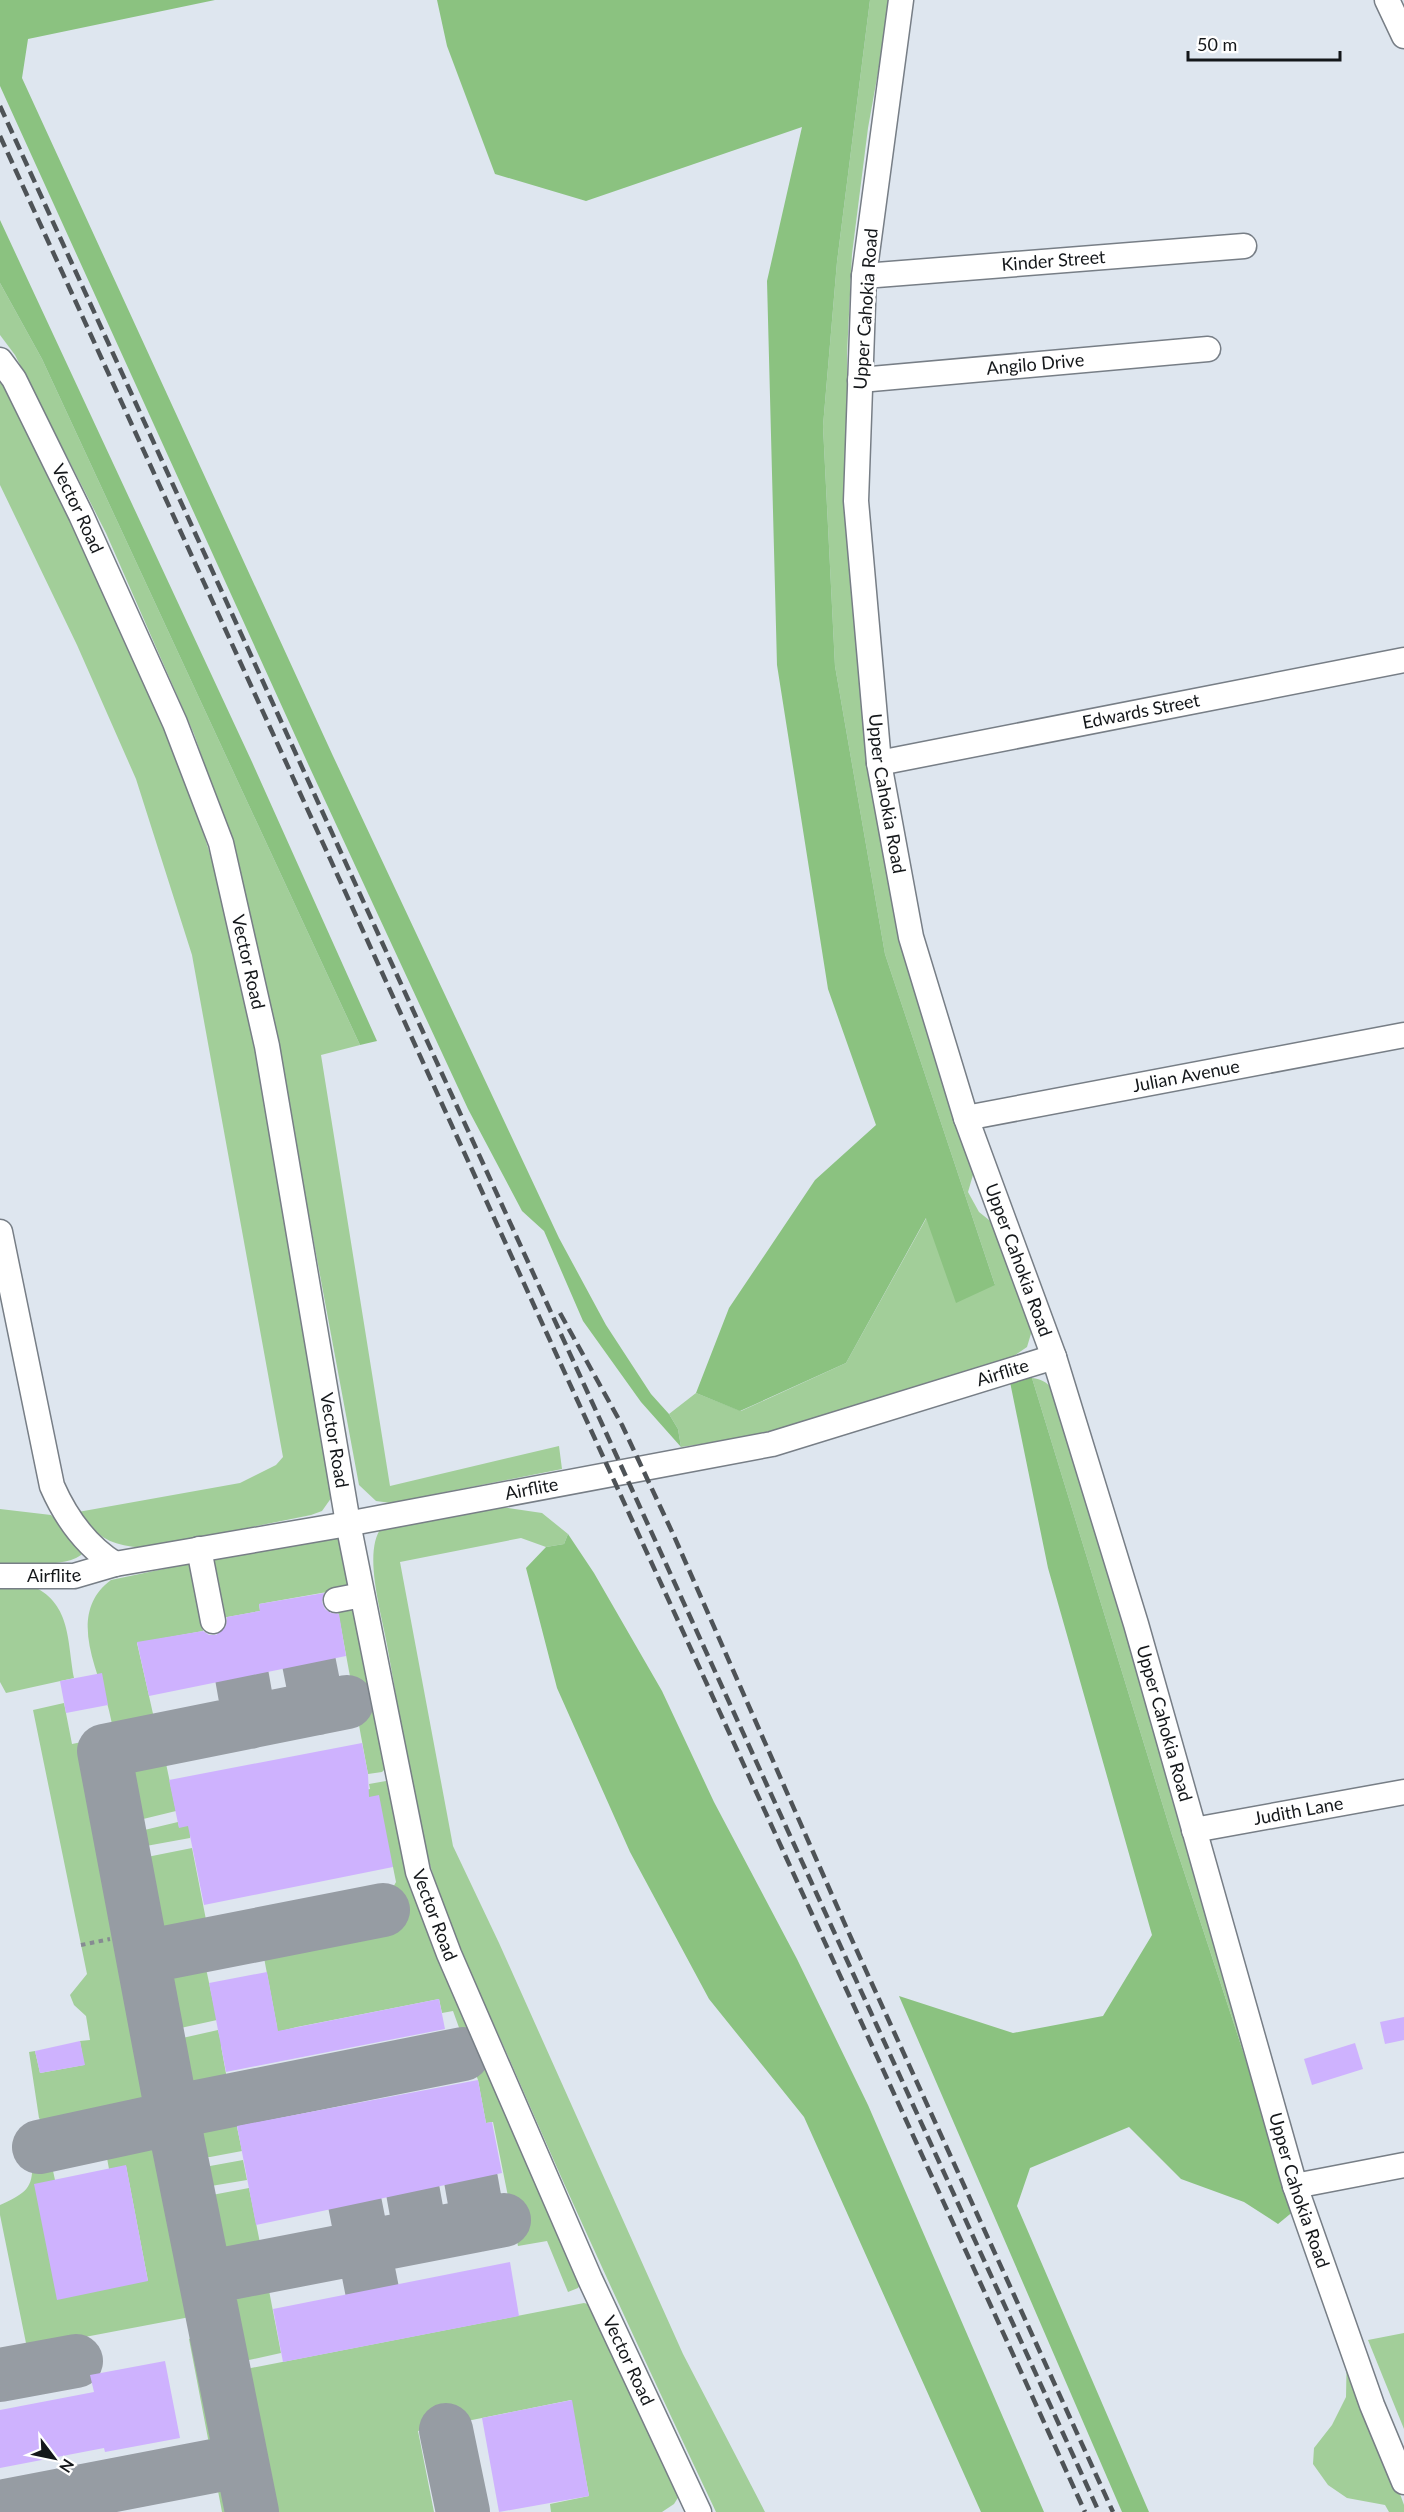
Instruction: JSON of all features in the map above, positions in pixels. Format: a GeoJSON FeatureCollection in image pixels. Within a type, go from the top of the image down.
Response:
{"type":"FeatureCollection","features":[{"type":"Feature","properties":{"kind":"street","name":"Upper Cahokia Road"},"geometry":{"type":"LineString","coordinates":[[901,0],[864,276],[856,501],[879,763],[911,937],[966,1118],[1054,1357],[1136,1624],[1295,2186],[1372,2405],[1404,2482]]}},
{"type":"Feature","properties":{"kind":"street"},"geometry":{"type":"LineString","coordinates":[[1388,0],[1404,36]]}},
{"type":"Feature","properties":{"kind":"street","name":"Kinder Street"},"geometry":{"type":"LineString","coordinates":[[864,276],[1244,246]]}},
{"type":"Feature","properties":{"kind":"street","name":"Angilo Drive"},"geometry":{"type":"LineString","coordinates":[[860,380],[1208,349]]}},
{"type":"Feature","properties":{"kind":"street","name":"Vector Road"},"geometry":{"type":"LineString","coordinates":[[0,360],[14,379],[85,525],[175,723],[221,843],[267,1046],[348,1523],[418,1872],[437,1923],[590,2280],[699,2512]]}},
{"type":"Feature","properties":{"kind":"street","name":"Edwards Street"},"geometry":{"type":"LineString","coordinates":[[879,763],[1404,660]]}},
{"type":"Feature","properties":{"kind":"street","name":"Julian Avenue"},"geometry":{"type":"LineString","coordinates":[[966,1118],[1404,1035]]}},
{"type":"Feature","properties":{"kind":"street"},"geometry":{"type":"LineString","coordinates":[[0,1235],[52,1486],[64,1514],[93,1546],[115,1564]]}},
{"type":"Feature","properties":{"kind":"street","name":"Airflite"},"geometry":{"type":"LineString","coordinates":[[0,1576],[74,1576],[115,1564],[772,1444],[1054,1357]]}},
{"type":"Feature","properties":{"kind":"street"},"geometry":{"type":"LineString","coordinates":[[199,1549],[213,1621]]}},
{"type":"Feature","properties":{"kind":"street"},"geometry":{"type":"LineString","coordinates":[[336,1600],[362,1595]]}},
{"type":"Feature","properties":{"kind":"street","name":"Judith Lane"},"geometry":{"type":"LineString","coordinates":[[1194,1830],[1404,1792]]}},
{"type":"Feature","properties":{"kind":"street"},"geometry":{"type":"LineString","coordinates":[[1295,2186],[1404,2165]]}},
{"type":"Feature","properties":{"kind":"path"},"geometry":{"type":"LineString","coordinates":[[81,1945],[110,1939]]}},
{"type":"Feature","properties":{"kind":"green space"},"geometry":{"type":"Polygon","coordinates":[[[0,0],[215,0],[28,39],[22,78],[333,756],[559,1238],[606,1325],[651,1394],[669,1414],[678,1429],[681,1447],[641,1402],[583,1321],[544,1231],[522,1211],[468,1109],[309,766],[0,86],[0,0]]]}},
{"type":"Feature","properties":{"kind":"green space"},"geometry":{"type":"Polygon","coordinates":[[[437,0],[870,0],[837,262],[823,426],[835,666],[885,954],[995,1285],[956,1303],[926,1218],[846,1363],[740,1411],[696,1393],[729,1308],[815,1180],[876,1125],[828,989],[777,665],[767,281],[802,127],[586,201],[495,174],[447,46],[437,0]]]}},
{"type":"Feature","properties":{"kind":"green space"},"geometry":{"type":"Polygon","coordinates":[[[870,0],[891,0],[868,128],[852,254],[847,354],[849,568],[864,706],[975,1168],[968,1192],[979,1212],[999,1228],[1033,1327],[1027,1347],[1011,1358],[970,1372],[889,1399],[807,1422],[723,1441],[681,1447],[678,1429],[669,1414],[696,1393],[741,1411],[846,1363],[927,1217],[995,1285],[885,954],[835,666],[823,426],[837,262],[870,0]]]}},
{"type":"Feature","properties":{"kind":"green space"},"geometry":{"type":"Polygon","coordinates":[[[0,220],[252,762],[377,1041],[360,1045],[42,359],[0,283],[0,220]]]}},
{"type":"Feature","properties":{"kind":"green space"},"geometry":{"type":"Polygon","coordinates":[[[0,283],[42,359],[360,1045],[321,1055],[390,1486],[559,1446],[562,1469],[391,1503],[376,1501],[359,1485],[275,1033],[220,809],[194,734],[106,533],[15,355],[0,335],[0,283]]]}},
{"type":"Feature","properties":{"kind":"green space"},"geometry":{"type":"Polygon","coordinates":[[[0,373],[177,750],[216,873],[234,942],[260,1074],[334,1494],[322,1511],[311,1515],[148,1548],[108,1540],[93,1529],[78,1512],[240,1483],[276,1465],[283,1457],[192,955],[136,779],[77,645],[0,485],[0,373]]]}},
{"type":"Feature","properties":{"kind":"green space"},"geometry":{"type":"Polygon","coordinates":[[[1032,1378],[1048,1384],[1062,1409],[1295,2210],[1171,1832],[1032,1378]]]}},
{"type":"Feature","properties":{"kind":"green space"},"geometry":{"type":"Polygon","coordinates":[[[1032,1378],[1171,1832],[1295,2210],[1278,2224],[1244,2202],[1181,2179],[1129,2127],[1030,2168],[1017,2206],[1149,2512],[1122,2512],[899,1996],[1013,2033],[1103,2016],[1152,1935],[1048,1568],[1010,1382],[1032,1378]]]}},
{"type":"Feature","properties":{"kind":"green space"},"geometry":{"type":"Polygon","coordinates":[[[495,1506],[542,1513],[568,1534],[564,1544],[546,1547],[521,1538],[400,1562],[453,1846],[499,1943],[683,2354],[765,2512],[716,2512],[590,2242],[472,1975],[431,1868],[412,1785],[375,1584],[373,1567],[376,1538],[382,1527],[495,1506]]]}},
{"type":"Feature","properties":{"kind":"green space"},"geometry":{"type":"Polygon","coordinates":[[[0,1509],[51,1515],[82,1547],[82,1554],[55,1563],[0,1563],[0,1509]]]}},
{"type":"Feature","properties":{"kind":"green space"},"geometry":{"type":"Polygon","coordinates":[[[336,1526],[352,1583],[344,1589],[259,1604],[260,1611],[222,1618],[207,1558],[336,1526]]]}},
{"type":"Feature","properties":{"kind":"green space"},"geometry":{"type":"Polygon","coordinates":[[[568,1534],[594,1573],[662,1691],[714,1802],[797,1959],[868,2105],[1044,2512],[981,2512],[804,2117],[709,1999],[630,1852],[557,1688],[526,1568],[546,1547],[564,1544],[568,1534]]]}},
{"type":"Feature","properties":{"kind":"green space"},"geometry":{"type":"Polygon","coordinates":[[[192,1563],[203,1631],[137,1643],[156,1727],[114,1735],[108,1707],[91,1655],[88,1622],[91,1607],[98,1593],[111,1580],[192,1563]]]}},
{"type":"Feature","properties":{"kind":"green space"},"geometry":{"type":"Polygon","coordinates":[[[30,1585],[53,1601],[60,1612],[68,1636],[74,1678],[6,1693],[0,1682],[0,1589],[6,1586],[30,1585]]]}},
{"type":"Feature","properties":{"kind":"green space"},"geometry":{"type":"Polygon","coordinates":[[[352,1604],[386,1768],[382,1772],[368,1774],[337,1606],[352,1604]]]}},
{"type":"Feature","properties":{"kind":"green space"},"geometry":{"type":"Polygon","coordinates":[[[64,1703],[72,1744],[87,1741],[151,2073],[145,2094],[133,2106],[98,2118],[50,2125],[44,2124],[39,2118],[29,2052],[35,2051],[40,2073],[84,2065],[80,2041],[90,2040],[86,2016],[74,2005],[70,1995],[87,1974],[33,1710],[64,1703]]]}},
{"type":"Feature","properties":{"kind":"green space"},"geometry":{"type":"Polygon","coordinates":[[[164,1754],[176,1811],[135,1821],[126,1787],[126,1770],[136,1759],[164,1754]]]}},
{"type":"Feature","properties":{"kind":"green space"},"geometry":{"type":"Polygon","coordinates":[[[386,1781],[409,1874],[583,2281],[578,2288],[568,2292],[547,2241],[518,2246],[493,2122],[486,2123],[478,2080],[453,2011],[442,2013],[439,1999],[297,2027],[221,2046],[229,2090],[200,2096],[187,2093],[178,2039],[218,2030],[220,2038],[277,2027],[262,1947],[394,1921],[389,1895],[396,1882],[393,1867],[190,1834],[190,1838],[146,1846],[139,1842],[136,1832],[178,1822],[179,1827],[370,1789],[369,1784],[386,1781]]]}},
{"type":"Feature","properties":{"kind":"green space"},"geometry":{"type":"Polygon","coordinates":[[[192,1848],[208,1930],[157,1940],[142,1864],[147,1857],[192,1848]]]}},
{"type":"Feature","properties":{"kind":"green space"},"geometry":{"type":"Polygon","coordinates":[[[204,1959],[217,2020],[176,2029],[162,1967],[204,1959]]]}},
{"type":"Feature","properties":{"kind":"green space"},"geometry":{"type":"Polygon","coordinates":[[[233,2108],[242,2151],[200,2157],[193,2121],[204,2114],[233,2108]]]}},
{"type":"Feature","properties":{"kind":"green space"},"geometry":{"type":"Polygon","coordinates":[[[136,2143],[153,2146],[170,2172],[197,2310],[190,2317],[27,2348],[0,2215],[0,2205],[26,2190],[31,2179],[32,2162],[50,2157],[55,2180],[148,2281],[126,2166],[109,2169],[105,2147],[136,2143]]]}},
{"type":"Feature","properties":{"kind":"green space"},"geometry":{"type":"Polygon","coordinates":[[[243,2160],[247,2180],[206,2185],[203,2170],[210,2166],[243,2160]]]}},
{"type":"Feature","properties":{"kind":"green space"},"geometry":{"type":"Polygon","coordinates":[[[249,2188],[262,2253],[229,2259],[219,2254],[208,2199],[212,2195],[249,2188]]]}},
{"type":"Feature","properties":{"kind":"green space"},"geometry":{"type":"Polygon","coordinates":[[[267,2280],[281,2353],[249,2360],[239,2359],[227,2295],[234,2287],[267,2280]]]}},
{"type":"Feature","properties":{"kind":"green space"},"geometry":{"type":"Polygon","coordinates":[[[584,2303],[595,2306],[679,2496],[674,2504],[662,2512],[551,2512],[550,2504],[589,2496],[571,2400],[418,2431],[434,2512],[270,2512],[242,2373],[251,2368],[584,2303]]]}},
{"type":"Feature","properties":{"kind":"green space"},"geometry":{"type":"Polygon","coordinates":[[[1404,2333],[1404,2429],[1368,2340],[1404,2333]]]}},
{"type":"Feature","properties":{"kind":"green space"},"geometry":{"type":"Polygon","coordinates":[[[195,2337],[204,2341],[237,2512],[222,2512],[189,2339],[195,2337]]]}},
{"type":"Feature","properties":{"kind":"green space"},"geometry":{"type":"Polygon","coordinates":[[[1347,2346],[1404,2505],[1404,2512],[1389,2512],[1385,2505],[1347,2498],[1328,2485],[1313,2464],[1314,2448],[1332,2425],[1346,2397],[1347,2346]]]}},
{"type":"Feature","properties":{"kind":"building"},"geometry":{"type":"Polygon","coordinates":[[[324,1593],[322,1602],[325,1609],[339,1614],[346,1656],[149,1696],[137,1642],[203,1631],[209,1635],[216,1635],[226,1626],[227,1617],[260,1611],[259,1604],[324,1593]]]}},
{"type":"Feature","properties":{"kind":"building"},"geometry":{"type":"Polygon","coordinates":[[[102,1673],[108,1705],[66,1713],[60,1681],[102,1673]]]}},
{"type":"Feature","properties":{"kind":"building"},"geometry":{"type":"Polygon","coordinates":[[[362,1743],[368,1774],[369,1797],[379,1795],[393,1867],[204,1905],[188,1826],[179,1828],[169,1780],[362,1743]]]}},
{"type":"Feature","properties":{"kind":"building"},"geometry":{"type":"Polygon","coordinates":[[[267,1972],[278,2031],[439,1999],[445,2029],[226,2072],[209,1983],[267,1972]]]}},
{"type":"Feature","properties":{"kind":"building"},"geometry":{"type":"Polygon","coordinates":[[[1404,2017],[1404,2040],[1385,2044],[1380,2022],[1404,2017]]]}},
{"type":"Feature","properties":{"kind":"building"},"geometry":{"type":"Polygon","coordinates":[[[80,2041],[85,2065],[40,2073],[35,2051],[80,2041]]]}},
{"type":"Feature","properties":{"kind":"building"},"geometry":{"type":"Polygon","coordinates":[[[1355,2043],[1363,2069],[1312,2085],[1304,2059],[1355,2043]]]}},
{"type":"Feature","properties":{"kind":"building"},"geometry":{"type":"Polygon","coordinates":[[[478,2080],[486,2123],[492,2122],[502,2173],[256,2225],[237,2126],[478,2080]]]}},
{"type":"Feature","properties":{"kind":"building"},"geometry":{"type":"Polygon","coordinates":[[[126,2165],[148,2281],[57,2300],[34,2184],[126,2165]]]}},
{"type":"Feature","properties":{"kind":"building"},"geometry":{"type":"Polygon","coordinates":[[[510,2262],[519,2316],[283,2362],[273,2309],[510,2262]]]}},
{"type":"Feature","properties":{"kind":"building"},"geometry":{"type":"Polygon","coordinates":[[[165,2361],[180,2438],[105,2452],[104,2448],[0,2468],[0,2410],[94,2392],[90,2375],[165,2361]]]}},
{"type":"Feature","properties":{"kind":"building"},"geometry":{"type":"Polygon","coordinates":[[[572,2400],[589,2496],[499,2512],[482,2418],[572,2400]]]}},
{"type":"Feature","properties":{"kind":"taxiway"},"geometry":{"type":"LineString","coordinates":[[309,1663],[318,1708]]}},
{"type":"Feature","properties":{"kind":"taxiway"},"geometry":{"type":"LineString","coordinates":[[242,1677],[250,1722]]}},
{"type":"Feature","properties":{"kind":"taxiway"},"geometry":{"type":"LineString","coordinates":[[252,2512],[173,2118],[104,1751],[347,1702]]}},
{"type":"Feature","properties":{"kind":"taxiway"},"geometry":{"type":"LineString","coordinates":[[144,1957],[383,1910]]}},
{"type":"Feature","properties":{"kind":"taxiway"},"geometry":{"type":"LineString","coordinates":[[172,2112],[463,2054]]}},
{"type":"Feature","properties":{"kind":"taxiway"},"geometry":{"type":"LineString","coordinates":[[39,2147],[173,2118]]}},
{"type":"Feature","properties":{"kind":"taxiway"},"geometry":{"type":"LineString","coordinates":[[471,2180],[479,2225]]}},
{"type":"Feature","properties":{"kind":"taxiway"},"geometry":{"type":"LineString","coordinates":[[413,2192],[421,2236]]}},
{"type":"Feature","properties":{"kind":"taxiway"},"geometry":{"type":"LineString","coordinates":[[355,2204],[372,2290]]}},
{"type":"Feature","properties":{"kind":"taxiway"},"geometry":{"type":"LineString","coordinates":[[205,2278],[504,2220]]}},
{"type":"Feature","properties":{"kind":"taxiway"},"geometry":{"type":"LineString","coordinates":[[0,2375],[76,2361]]}},
{"type":"Feature","properties":{"kind":"taxiway"},"geometry":{"type":"LineString","coordinates":[[446,2430],[463,2512]]}},
{"type":"Feature","properties":{"kind":"taxiway"},"geometry":{"type":"LineString","coordinates":[[0,2507],[213,2466]]}},
{"type":"Feature","properties":{"kind":"railway"},"geometry":{"type":"LineString","coordinates":[[0,106],[1099,2512]]}},
{"type":"Feature","properties":{"kind":"railway"},"geometry":{"type":"LineString","coordinates":[[0,136],[1085,2512]]}},
{"type":"Feature","properties":{"kind":"railway"},"geometry":{"type":"LineString","coordinates":[[560,1313],[622,1425],[674,1536],[847,1929],[1113,2512]]}}]}
